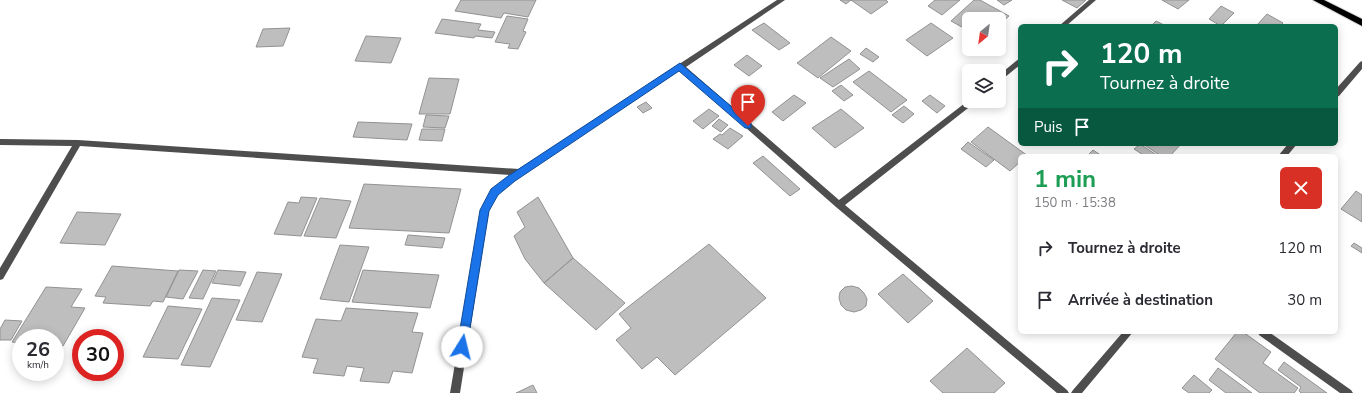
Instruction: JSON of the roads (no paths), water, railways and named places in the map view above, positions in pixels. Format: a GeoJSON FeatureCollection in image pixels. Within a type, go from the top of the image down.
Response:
{"type":"FeatureCollection","features":[{"type":"Feature","properties":{"kind":"main road"},"geometry":{"type":"LineString","coordinates":[[1317,0],[1362,23]]}},
{"type":"Feature","properties":{"kind":"street"},"geometry":{"type":"LineString","coordinates":[[454,393],[484,210],[494,192],[520,172],[782,0]]}},
{"type":"Feature","properties":{"kind":"street"},"geometry":{"type":"LineString","coordinates":[[1064,24],[1093,0]]}},
{"type":"Feature","properties":{"kind":"street"},"geometry":{"type":"LineString","coordinates":[[1006,73],[1018,63]]}},
{"type":"Feature","properties":{"kind":"street"},"geometry":{"type":"LineString","coordinates":[[1338,92],[1362,64]]}},
{"type":"Feature","properties":{"kind":"street"},"geometry":{"type":"LineString","coordinates":[[680,66],[839,205],[1064,393]]}},
{"type":"Feature","properties":{"kind":"street"},"geometry":{"type":"LineString","coordinates":[[839,205],[964,108]]}},
{"type":"Feature","properties":{"kind":"street"},"geometry":{"type":"LineString","coordinates":[[0,142],[78,144],[520,172]]}},
{"type":"Feature","properties":{"kind":"street"},"geometry":{"type":"LineString","coordinates":[[0,276],[78,144]]}},
{"type":"Feature","properties":{"kind":"street"},"geometry":{"type":"LineString","coordinates":[[1284,154],[1290,146]]}},
{"type":"Feature","properties":{"kind":"street"},"geometry":{"type":"LineString","coordinates":[[1076,393],[1127,334]]}},
{"type":"Feature","properties":{"kind":"street"},"geometry":{"type":"LineString","coordinates":[[1265,334],[1348,393]]}}]}
